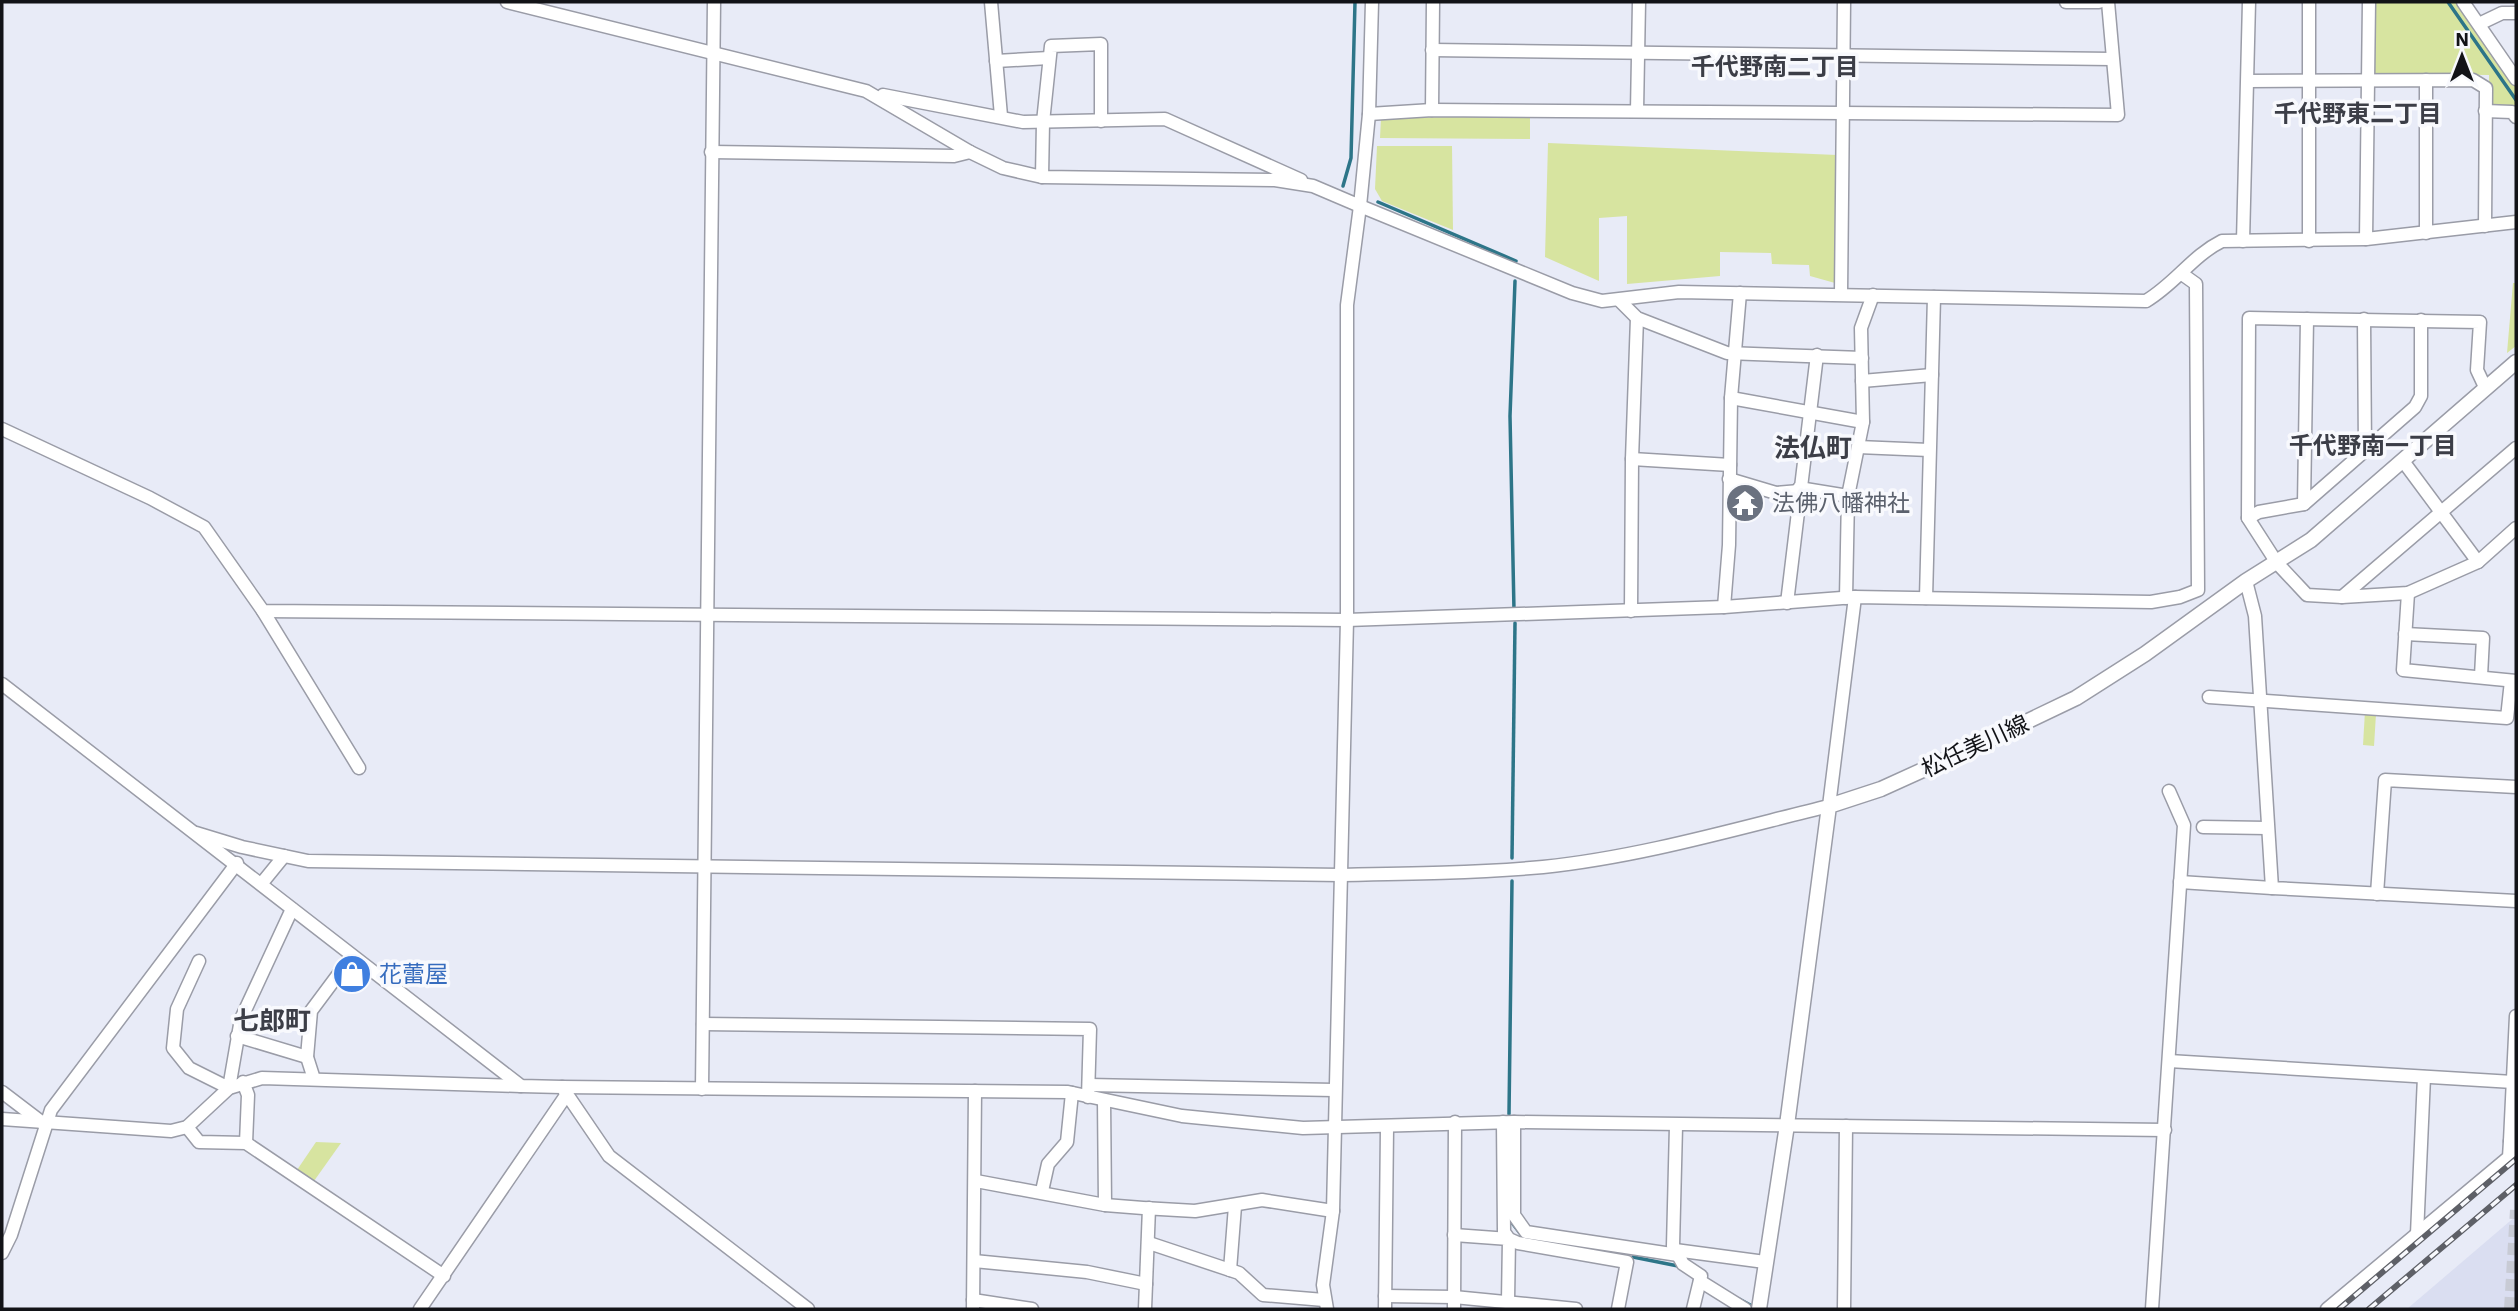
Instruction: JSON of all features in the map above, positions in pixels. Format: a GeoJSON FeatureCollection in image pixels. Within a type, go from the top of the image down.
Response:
{"type":"FeatureCollection","features":[{"type":"Feature","properties":{"kind":"main road","name":"松任美川線"},"geometry":{"type":"LineString","coordinates":[[1829,806],[1881,789],[2076,698],[2145,654],[2246,581],[2311,540],[2516,362]]}},
{"type":"Feature","properties":{"kind":"main road"},"geometry":{"type":"LineString","coordinates":[[1760,1306],[1829,806]]}},
{"type":"Feature","properties":{"kind":"street"},"geometry":{"type":"LineString","coordinates":[[507,2],[714,51],[866,91],[1023,122],[1165,119],[1360,206],[1572,293],[1602,301],[1679,292],[2146,301],[2182,274],[2201,251],[2222,241],[2366,239],[2516,222]]}},
{"type":"Feature","properties":{"kind":"street"},"geometry":{"type":"LineString","coordinates":[[702,1089],[714,2]]}},
{"type":"Feature","properties":{"kind":"street"},"geometry":{"type":"LineString","coordinates":[[991,2],[1001,117]]}},
{"type":"Feature","properties":{"kind":"street"},"geometry":{"type":"LineString","coordinates":[[1149,1243],[1239,1273],[1261,1293],[1325,1305],[1323,1285],[1334,1211],[1334,1090],[1347,620],[1347,305],[1369,114],[1372,2]]}},
{"type":"Feature","properties":{"kind":"street"},"geometry":{"type":"LineString","coordinates":[[1432,110],[1433,2]]}},
{"type":"Feature","properties":{"kind":"street"},"geometry":{"type":"LineString","coordinates":[[1637,111],[1639,2]]}},
{"type":"Feature","properties":{"kind":"street"},"geometry":{"type":"LineString","coordinates":[[1841,294],[1844,2]]}},
{"type":"Feature","properties":{"kind":"street"},"geometry":{"type":"LineString","coordinates":[[2066,2],[2097,2]]}},
{"type":"Feature","properties":{"kind":"street"},"geometry":{"type":"LineString","coordinates":[[1369,114],[1432,110],[2118,115],[2108,2]]}},
{"type":"Feature","properties":{"kind":"street"},"geometry":{"type":"LineString","coordinates":[[2243,241],[2249,2]]}},
{"type":"Feature","properties":{"kind":"street"},"geometry":{"type":"LineString","coordinates":[[2309,2],[2309,241]]}},
{"type":"Feature","properties":{"kind":"street"},"geometry":{"type":"LineString","coordinates":[[2366,239],[2369,2]]}},
{"type":"Feature","properties":{"kind":"street"},"geometry":{"type":"LineString","coordinates":[[2463,2],[2516,79]]}},
{"type":"Feature","properties":{"kind":"street"},"geometry":{"type":"LineString","coordinates":[[2479,24],[2502,8],[2516,13]]}},
{"type":"Feature","properties":{"kind":"street"},"geometry":{"type":"LineString","coordinates":[[1042,177],[1043,122],[1051,46],[1101,44],[1101,121]]}},
{"type":"Feature","properties":{"kind":"street"},"geometry":{"type":"LineString","coordinates":[[1432,50],[2112,59]]}},
{"type":"Feature","properties":{"kind":"street"},"geometry":{"type":"LineString","coordinates":[[996,61],[1049,58]]}},
{"type":"Feature","properties":{"kind":"street"},"geometry":{"type":"LineString","coordinates":[[2426,80],[2426,233]]}},
{"type":"Feature","properties":{"kind":"street"},"geometry":{"type":"LineString","coordinates":[[2248,81],[2473,80],[2486,88],[2485,226]]}},
{"type":"Feature","properties":{"kind":"street"},"geometry":{"type":"LineString","coordinates":[[866,91],[970,152],[1003,168],[1042,177],[1275,180],[1313,186]]}},
{"type":"Feature","properties":{"kind":"street"},"geometry":{"type":"LineString","coordinates":[[2485,111],[2512,112],[2516,117]]}},
{"type":"Feature","properties":{"kind":"street"},"geometry":{"type":"LineString","coordinates":[[711,152],[954,156],[970,152]]}},
{"type":"Feature","properties":{"kind":"street"},"geometry":{"type":"LineString","coordinates":[[263,611],[1347,620],[1724,607],[1850,598],[2151,602],[2180,597],[2198,590],[2196,284],[2182,274]]}},
{"type":"Feature","properties":{"kind":"street"},"geometry":{"type":"LineString","coordinates":[[1724,607],[1729,545],[1731,398],[1738,353],[1740,293]]}},
{"type":"Feature","properties":{"kind":"street"},"geometry":{"type":"LineString","coordinates":[[197,833],[308,861],[1422,874],[1544,867],[1700,838],[1829,806],[1850,598],[1848,496],[1863,422],[1861,328],[1874,295]]}},
{"type":"Feature","properties":{"kind":"street"},"geometry":{"type":"LineString","coordinates":[[1926,598],[1934,297]]}},
{"type":"Feature","properties":{"kind":"street"},"geometry":{"type":"LineString","coordinates":[[1619,300],[1637,318],[1727,353],[1862,358]]}},
{"type":"Feature","properties":{"kind":"street"},"geometry":{"type":"LineString","coordinates":[[1630,611],[1637,318]]}},
{"type":"Feature","properties":{"kind":"street"},"geometry":{"type":"LineString","coordinates":[[2485,387],[2477,370],[2480,322],[2249,318],[2248,518],[2277,563],[2307,595],[2342,597],[2407,593],[2478,562],[2516,528]]}},
{"type":"Feature","properties":{"kind":"street"},"geometry":{"type":"LineString","coordinates":[[2364,318],[2365,452]]}},
{"type":"Feature","properties":{"kind":"street"},"geometry":{"type":"LineString","coordinates":[[2304,504],[2307,319]]}},
{"type":"Feature","properties":{"kind":"street"},"geometry":{"type":"LineString","coordinates":[[2248,518],[2259,512],[2304,504],[2415,407],[2421,396],[2421,320]]}},
{"type":"Feature","properties":{"kind":"street"},"geometry":{"type":"LineString","coordinates":[[1787,603],[1817,355]]}},
{"type":"Feature","properties":{"kind":"street"},"geometry":{"type":"LineString","coordinates":[[1862,380],[1931,375]]}},
{"type":"Feature","properties":{"kind":"street"},"geometry":{"type":"LineString","coordinates":[[1731,398],[1863,422]]}},
{"type":"Feature","properties":{"kind":"street"},"geometry":{"type":"LineString","coordinates":[[2,429],[150,498],[204,527],[263,611],[359,768]]}},
{"type":"Feature","properties":{"kind":"street"},"geometry":{"type":"LineString","coordinates":[[1858,447],[1930,450]]}},
{"type":"Feature","properties":{"kind":"street"},"geometry":{"type":"LineString","coordinates":[[2342,597],[2516,448]]}},
{"type":"Feature","properties":{"kind":"street"},"geometry":{"type":"LineString","coordinates":[[1632,458],[1730,465]]}},
{"type":"Feature","properties":{"kind":"street"},"geometry":{"type":"LineString","coordinates":[[2403,461],[2443,511],[2478,562]]}},
{"type":"Feature","properties":{"kind":"street"},"geometry":{"type":"LineString","coordinates":[[1729,479],[1776,492],[1799,490],[1848,496]]}},
{"type":"Feature","properties":{"kind":"street"},"geometry":{"type":"LineString","coordinates":[[2246,581],[2255,616],[2272,888]]}},
{"type":"Feature","properties":{"kind":"street"},"geometry":{"type":"LineString","coordinates":[[2209,697],[2507,718],[2514,681],[2403,670],[2407,593]]}},
{"type":"Feature","properties":{"kind":"street"},"geometry":{"type":"LineString","coordinates":[[2405,634],[2483,638],[2480,676]]}},
{"type":"Feature","properties":{"kind":"street"},"geometry":{"type":"LineString","coordinates":[[2,684],[237,863],[292,909],[521,1086]]}},
{"type":"Feature","properties":{"kind":"street"},"geometry":{"type":"LineString","coordinates":[[2377,894],[2385,780],[2516,787]]}},
{"type":"Feature","properties":{"kind":"street"},"geometry":{"type":"LineString","coordinates":[[2152,1309],[2184,825],[2169,790]]}},
{"type":"Feature","properties":{"kind":"street"},"geometry":{"type":"LineString","coordinates":[[2203,827],[2267,828]]}},
{"type":"Feature","properties":{"kind":"street"},"geometry":{"type":"LineString","coordinates":[[262,883],[284,856]]}},
{"type":"Feature","properties":{"kind":"street"},"geometry":{"type":"LineString","coordinates":[[4,1245],[45,1124],[102,1041],[237,863]]}},
{"type":"Feature","properties":{"kind":"street"},"geometry":{"type":"LineString","coordinates":[[2180,882],[2516,901]]}},
{"type":"Feature","properties":{"kind":"street"},"geometry":{"type":"LineString","coordinates":[[229,1088],[237,1036],[249,998],[292,909]]}},
{"type":"Feature","properties":{"kind":"street"},"geometry":{"type":"LineString","coordinates":[[314,1079],[307,1057],[313,1007],[352,956]]}},
{"type":"Feature","properties":{"kind":"street"},"geometry":{"type":"LineString","coordinates":[[199,961],[177,1009],[173,1048],[189,1068],[229,1088]]}},
{"type":"Feature","properties":{"kind":"street"},"geometry":{"type":"LineString","coordinates":[[2327,1309],[2509,1157],[2513,1139],[2516,1016]]}},
{"type":"Feature","properties":{"kind":"street"},"geometry":{"type":"LineString","coordinates":[[703,1024],[1090,1029],[1088,1091]]}},
{"type":"Feature","properties":{"kind":"street"},"geometry":{"type":"LineString","coordinates":[[237,1036],[307,1057]]}},
{"type":"Feature","properties":{"kind":"street"},"geometry":{"type":"LineString","coordinates":[[2169,1061],[2513,1082]]}},
{"type":"Feature","properties":{"kind":"street"},"geometry":{"type":"LineString","coordinates":[[2417,1234],[2424,1076]]}},
{"type":"Feature","properties":{"kind":"street"},"geometry":{"type":"LineString","coordinates":[[2,1119],[152,1132],[187,1127],[229,1088],[261,1078],[521,1086],[564,1090],[1072,1093],[1334,1090]]}},
{"type":"Feature","properties":{"kind":"street"},"geometry":{"type":"LineString","coordinates":[[243,1082],[248,1095],[246,1143]]}},
{"type":"Feature","properties":{"kind":"street"},"geometry":{"type":"LineString","coordinates":[[420,1309],[564,1090]]}},
{"type":"Feature","properties":{"kind":"street"},"geometry":{"type":"LineString","coordinates":[[564,1090],[610,1156],[808,1309]]}},
{"type":"Feature","properties":{"kind":"street"},"geometry":{"type":"LineString","coordinates":[[975,1091],[973,1305],[1032,1309]]}},
{"type":"Feature","properties":{"kind":"street"},"geometry":{"type":"LineString","coordinates":[[1088,1091],[1104,1100],[1242,1125],[1334,1129],[1455,1122],[1508,1122],[2165,1130]]}},
{"type":"Feature","properties":{"kind":"street"},"geometry":{"type":"LineString","coordinates":[[2,1092],[45,1124]]}},
{"type":"Feature","properties":{"kind":"street"},"geometry":{"type":"LineString","coordinates":[[1042,1191],[1048,1164],[1067,1142],[1072,1093]]}},
{"type":"Feature","properties":{"kind":"street"},"geometry":{"type":"LineString","coordinates":[[1104,1100],[1105,1205]]}},
{"type":"Feature","properties":{"kind":"street"},"geometry":{"type":"LineString","coordinates":[[1454,1303],[1455,1122]]}},
{"type":"Feature","properties":{"kind":"street"},"geometry":{"type":"LineString","coordinates":[[1508,1122],[1502,1224],[1508,1239],[1508,1301]]}},
{"type":"Feature","properties":{"kind":"street"},"geometry":{"type":"LineString","coordinates":[[1508,1122],[1514,1215],[1526,1232],[1628,1256]]}},
{"type":"Feature","properties":{"kind":"street"},"geometry":{"type":"LineString","coordinates":[[1676,1126],[1677,1253],[1683,1264],[1701,1276],[1693,1309]]}},
{"type":"Feature","properties":{"kind":"street"},"geometry":{"type":"LineString","coordinates":[[1844,1309],[1846,1126]]}},
{"type":"Feature","properties":{"kind":"street"},"geometry":{"type":"LineString","coordinates":[[187,1127],[199,1142],[246,1143],[444,1276]]}},
{"type":"Feature","properties":{"kind":"street"},"geometry":{"type":"LineString","coordinates":[[1387,1128],[1385,1302],[1508,1301],[1576,1309]]}},
{"type":"Feature","properties":{"kind":"street"},"geometry":{"type":"LineString","coordinates":[[976,1181],[1042,1191],[1105,1205],[1195,1211],[1262,1200],[1334,1211]]}},
{"type":"Feature","properties":{"kind":"street"},"geometry":{"type":"LineString","coordinates":[[1230,1270],[1235,1206]]}},
{"type":"Feature","properties":{"kind":"street"},"geometry":{"type":"LineString","coordinates":[[1145,1309],[1149,1208]]}},
{"type":"Feature","properties":{"kind":"street"},"geometry":{"type":"LineString","coordinates":[[1454,1235],[1508,1239],[1628,1256],[1677,1253],[1765,1262]]}},
{"type":"Feature","properties":{"kind":"street"},"geometry":{"type":"LineString","coordinates":[[1618,1309],[1628,1256]]}},
{"type":"Feature","properties":{"kind":"street"},"geometry":{"type":"LineString","coordinates":[[974,1261],[1015,1263],[1146,1284]]}},
{"type":"Feature","properties":{"kind":"street"},"geometry":{"type":"LineString","coordinates":[[1700,1281],[1745,1309]]}},
{"type":"Feature","properties":{"kind":"street"},"geometry":{"type":"LineString","coordinates":[[1261,1293],[1261,1309]]}},
{"type":"Feature","properties":{"kind":"shaded area"},"geometry":{"type":"Polygon","coordinates":[[[2516,1216],[2516,1309],[2407,1309],[2516,1216]]]}},
{"type":"Feature","properties":{"kind":"green space"},"geometry":{"type":"Polygon","coordinates":[[[2373,2],[2457,2],[2516,85],[2516,112],[2489,107],[2489,75],[2376,74],[2373,70],[2373,2]]]}},
{"type":"Feature","properties":{"kind":"green space"},"geometry":{"type":"Polygon","coordinates":[[[1460,113],[1530,114],[1530,139],[1380,138],[1381,118],[1450,117],[1460,113]]]}},
{"type":"Feature","properties":{"kind":"green space"},"geometry":{"type":"Polygon","coordinates":[[[1548,143],[1837,155],[1835,283],[1810,276],[1809,265],[1772,264],[1771,253],[1720,252],[1720,276],[1627,284],[1627,216],[1599,218],[1599,281],[1545,257],[1548,143]]]}},
{"type":"Feature","properties":{"kind":"green space"},"geometry":{"type":"Polygon","coordinates":[[[1377,146],[1452,146],[1453,230],[1382,201],[1375,189],[1377,146]]]}},
{"type":"Feature","properties":{"kind":"green space"},"geometry":{"type":"Polygon","coordinates":[[[2513,283],[2516,283],[2516,346],[2507,353],[2513,283]]]}},
{"type":"Feature","properties":{"kind":"green space"},"geometry":{"type":"Polygon","coordinates":[[[2365,711],[2376,714],[2374,746],[2363,745],[2365,711]]]}},
{"type":"Feature","properties":{"kind":"green space"},"geometry":{"type":"Polygon","coordinates":[[[316,1142],[341,1143],[314,1181],[297,1170],[316,1142]]]}},
{"type":"Feature","properties":{"kind":"waterway"},"geometry":{"type":"LineString","coordinates":[[1343,186],[1351,158],[1355,2]]}},
{"type":"Feature","properties":{"kind":"waterway"},"geometry":{"type":"LineString","coordinates":[[2448,2],[2516,100]]}},
{"type":"Feature","properties":{"kind":"waterway"},"geometry":{"type":"LineString","coordinates":[[1378,202],[1516,261]]}},
{"type":"Feature","properties":{"kind":"waterway"},"geometry":{"type":"LineString","coordinates":[[1514,610],[1510,416],[1515,281]]}},
{"type":"Feature","properties":{"kind":"waterway"},"geometry":{"type":"LineString","coordinates":[[1512,858],[1515,623]]}},
{"type":"Feature","properties":{"kind":"waterway"},"geometry":{"type":"LineString","coordinates":[[1509,1114],[1512,881]]}},
{"type":"Feature","properties":{"kind":"waterway"},"geometry":{"type":"LineString","coordinates":[[1509,1219],[1523,1237]]}},
{"type":"Feature","properties":{"kind":"waterway"},"geometry":{"type":"LineString","coordinates":[[1633,1257],[1678,1266]]}},
{"type":"Feature","properties":{"kind":"waterway"},"geometry":{"type":"LineString","coordinates":[[1739,1299],[1754,1307]]}},
{"type":"Feature","properties":{"kind":"tunnel"},"geometry":{"type":"LineString","coordinates":[[2510,1309],[2516,1210]]}},
{"type":"Feature","properties":{"kind":"railway"},"geometry":{"type":"LineString","coordinates":[[2339,1309],[2516,1159]]}},
{"type":"Feature","properties":{"kind":"railway"},"geometry":{"type":"LineString","coordinates":[[2369,1309],[2516,1185]]}},
{"type":"Feature","properties":{"kind":"place","name":"法佛八幡神社"},"geometry":{"type":"Point","coordinates":[1745,503]}},
{"type":"Feature","properties":{"kind":"place","name":"花蕾屋"},"geometry":{"type":"Point","coordinates":[352,974]}},
{"type":"Feature","properties":{"kind":"district","name":"千代野南二丁目"},"geometry":{"type":"Point","coordinates":[1775,67]}},
{"type":"Feature","properties":{"kind":"district","name":"千代野東二丁目"},"geometry":{"type":"Point","coordinates":[2358,114]}},
{"type":"Feature","properties":{"kind":"district","name":"千代野南一丁目"},"geometry":{"type":"Point","coordinates":[2373,446]}},
{"type":"Feature","properties":{"kind":"district","name":"法仏町"},"geometry":{"type":"Point","coordinates":[1813,448]}},
{"type":"Feature","properties":{"kind":"district","name":"七郎町"},"geometry":{"type":"Point","coordinates":[272,1021]}}]}
